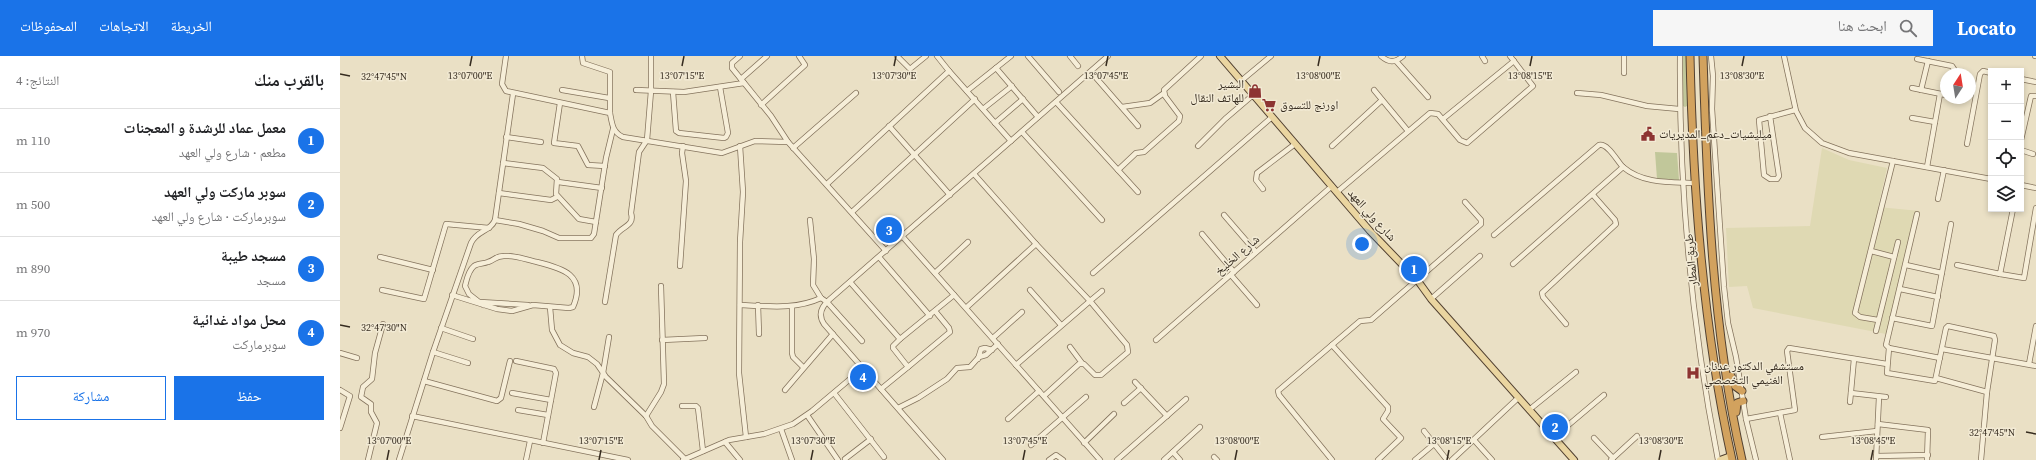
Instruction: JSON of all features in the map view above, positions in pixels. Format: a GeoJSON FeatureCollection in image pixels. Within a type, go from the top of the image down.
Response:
{"type":"FeatureCollection","features":[{"type":"Feature","properties":{"kind":"highway","name":"طريق المطار"},"geometry":{"type":"LineString","coordinates":[[1690,56],[1695,183],[1702,272],[1712,347],[1731,458]]}},
{"type":"Feature","properties":{"kind":"highway","name":"طريق المطار"},"geometry":{"type":"LineString","coordinates":[[1703,56],[1706,178],[1723,349],[1742,460]]}},
{"type":"Feature","properties":{"kind":"highway"},"geometry":{"type":"LineString","coordinates":[[1723,349],[1734,384],[1742,391]]}},
{"type":"Feature","properties":{"kind":"highway"},"geometry":{"type":"LineString","coordinates":[[1736,425],[1736,405],[1739,401],[1744,400]]}},
{"type":"Feature","properties":{"kind":"main road","name":"شارع ولي العهد"},"geometry":{"type":"LineString","coordinates":[[1220,56],[1370,231],[1418,280],[1431,299],[1529,410],[1569,459]]}},
{"type":"Feature","properties":{"kind":"main road"},"geometry":{"type":"LineString","coordinates":[[1719,460],[1731,458]]}},
{"type":"Feature","properties":{"kind":"street"},"geometry":{"type":"LineString","coordinates":[[506,56],[502,87],[504,90],[512,94],[610,113]]}},
{"type":"Feature","properties":{"kind":"street"},"geometry":{"type":"LineString","coordinates":[[496,220],[519,224],[564,239],[591,238],[594,234],[605,166],[613,129],[609,98],[610,72],[582,63],[582,56]]}},
{"type":"Feature","properties":{"kind":"street"},"geometry":{"type":"LineString","coordinates":[[605,302],[616,235],[619,230],[631,224],[631,213],[639,152],[647,140],[651,91],[651,56]]}},
{"type":"Feature","properties":{"kind":"street"},"geometry":{"type":"LineString","coordinates":[[740,56],[732,66],[788,142],[886,251]]}},
{"type":"Feature","properties":{"kind":"street"},"geometry":{"type":"LineString","coordinates":[[636,90],[672,92],[720,87],[743,81],[767,56]]}},
{"type":"Feature","properties":{"kind":"street"},"geometry":{"type":"LineString","coordinates":[[761,105],[805,65],[799,56]]}},
{"type":"Feature","properties":{"kind":"street"},"geometry":{"type":"LineString","coordinates":[[897,56],[910,70],[926,56]]}},
{"type":"Feature","properties":{"kind":"street"},"geometry":{"type":"LineString","coordinates":[[937,56],[1011,141]]}},
{"type":"Feature","properties":{"kind":"street"},"geometry":{"type":"LineString","coordinates":[[967,91],[1011,56]]}},
{"type":"Feature","properties":{"kind":"street"},"geometry":{"type":"LineString","coordinates":[[1028,56],[1059,92]]}},
{"type":"Feature","properties":{"kind":"street"},"geometry":{"type":"LineString","coordinates":[[1070,56],[1078,66]]}},
{"type":"Feature","properties":{"kind":"street"},"geometry":{"type":"LineString","coordinates":[[943,460],[862,369],[821,320],[821,313],[827,302],[880,258],[902,236],[950,196],[1108,56]]}},
{"type":"Feature","properties":{"kind":"street"},"geometry":{"type":"LineString","coordinates":[[1122,107],[1150,103],[1164,93],[1165,88],[1201,56]]}},
{"type":"Feature","properties":{"kind":"street"},"geometry":{"type":"LineString","coordinates":[[1241,81],[1271,56]]}},
{"type":"Feature","properties":{"kind":"street"},"geometry":{"type":"LineString","coordinates":[[1381,56],[1386,61],[1396,61],[1403,56]]}},
{"type":"Feature","properties":{"kind":"street"},"geometry":{"type":"LineString","coordinates":[[1482,56],[1486,61]]}},
{"type":"Feature","properties":{"kind":"street"},"geometry":{"type":"LineString","coordinates":[[1337,192],[1408,130],[1430,113],[1438,114],[1460,140],[1466,143],[1532,88],[1532,83],[1510,56]]}},
{"type":"Feature","properties":{"kind":"street"},"geometry":{"type":"LineString","coordinates":[[1624,56],[1624,73]]}},
{"type":"Feature","properties":{"kind":"street"},"geometry":{"type":"LineString","coordinates":[[1680,56],[1680,109],[1689,267],[1702,372],[1719,460]]}},
{"type":"Feature","properties":{"kind":"street"},"geometry":{"type":"LineString","coordinates":[[1711,56],[1714,76],[1712,109],[1722,269],[1728,323],[1744,400],[1746,419],[1756,460]]}},
{"type":"Feature","properties":{"kind":"street"},"geometry":{"type":"LineString","coordinates":[[1784,56],[1795,110],[1805,128],[1822,143],[1849,153],[1988,178]]}},
{"type":"Feature","properties":{"kind":"street"},"geometry":{"type":"LineString","coordinates":[[1918,59],[1952,66],[1953,68]]}},
{"type":"Feature","properties":{"kind":"street"},"geometry":{"type":"LineString","coordinates":[[1396,61],[1428,98]]}},
{"type":"Feature","properties":{"kind":"street"},"geometry":{"type":"LineString","coordinates":[[1443,119],[1514,61]]}},
{"type":"Feature","properties":{"kind":"street"},"geometry":{"type":"LineString","coordinates":[[1921,90],[1928,61]]}},
{"type":"Feature","properties":{"kind":"street"},"geometry":{"type":"LineString","coordinates":[[996,68],[1038,117]]}},
{"type":"Feature","properties":{"kind":"street"},"geometry":{"type":"LineString","coordinates":[[826,184],[949,70]]}},
{"type":"Feature","properties":{"kind":"street"},"geometry":{"type":"LineString","coordinates":[[1967,144],[1980,74],[1983,71],[1988,72]]}},
{"type":"Feature","properties":{"kind":"street"},"geometry":{"type":"LineString","coordinates":[[1091,72],[1138,126]]}},
{"type":"Feature","properties":{"kind":"street"},"geometry":{"type":"LineString","coordinates":[[2024,80],[2036,82]]}},
{"type":"Feature","properties":{"kind":"street"},"geometry":{"type":"LineString","coordinates":[[983,109],[1012,86]]}},
{"type":"Feature","properties":{"kind":"street"},"geometry":{"type":"LineString","coordinates":[[672,92],[676,131],[679,133],[724,138],[727,136],[727,130],[720,87]]}},
{"type":"Feature","properties":{"kind":"street"},"geometry":{"type":"LineString","coordinates":[[1912,88],[1940,94],[1927,167]]}},
{"type":"Feature","properties":{"kind":"street"},"geometry":{"type":"LineString","coordinates":[[562,90],[609,98]]}},
{"type":"Feature","properties":{"kind":"street"},"geometry":{"type":"LineString","coordinates":[[1374,90],[1408,130]]}},
{"type":"Feature","properties":{"kind":"street"},"geometry":{"type":"LineString","coordinates":[[793,148],[856,93]]}},
{"type":"Feature","properties":{"kind":"street"},"geometry":{"type":"LineString","coordinates":[[1118,170],[1136,153],[1144,152],[1181,119],[1164,93]]}},
{"type":"Feature","properties":{"kind":"street"},"geometry":{"type":"LineString","coordinates":[[1577,93],[1601,95],[1647,106],[1680,109]]}},
{"type":"Feature","properties":{"kind":"street"},"geometry":{"type":"LineString","coordinates":[[399,460],[433,352],[474,236],[489,228],[496,220],[512,94]]}},
{"type":"Feature","properties":{"kind":"street"},"geometry":{"type":"LineString","coordinates":[[1198,146],[1225,119],[1253,95]]}},
{"type":"Feature","properties":{"kind":"street"},"geometry":{"type":"LineString","coordinates":[[2024,127],[2031,96],[2036,96]]}},
{"type":"Feature","properties":{"kind":"street"},"geometry":{"type":"LineString","coordinates":[[852,212],[914,154],[949,125],[975,99]]}},
{"type":"Feature","properties":{"kind":"street"},"geometry":{"type":"LineString","coordinates":[[995,123],[1023,99]]}},
{"type":"Feature","properties":{"kind":"street"},"geometry":{"type":"LineString","coordinates":[[1332,146],[1382,100]]}},
{"type":"Feature","properties":{"kind":"street"},"geometry":{"type":"LineString","coordinates":[[1056,102],[1138,192]]}},
{"type":"Feature","properties":{"kind":"street"},"geometry":{"type":"LineString","coordinates":[[560,103],[554,143],[578,146],[588,165],[605,166]]}},
{"type":"Feature","properties":{"kind":"street"},"geometry":{"type":"LineString","coordinates":[[1770,116],[1780,176],[1777,179],[1770,179],[1764,175],[1759,122],[1761,118],[1795,110]]}},
{"type":"Feature","properties":{"kind":"street"},"geometry":{"type":"LineString","coordinates":[[1093,273],[1272,117]]}},
{"type":"Feature","properties":{"kind":"street"},"geometry":{"type":"LineString","coordinates":[[1912,118],[1935,122]]}},
{"type":"Feature","properties":{"kind":"street"},"geometry":{"type":"LineString","coordinates":[[889,126],[950,196]]}},
{"type":"Feature","properties":{"kind":"street"},"geometry":{"type":"LineString","coordinates":[[613,129],[616,133],[623,136],[722,153],[759,141],[788,142]]}},
{"type":"Feature","properties":{"kind":"street"},"geometry":{"type":"LineString","coordinates":[[1022,132],[1102,220]]}},
{"type":"Feature","properties":{"kind":"street"},"geometry":{"type":"LineString","coordinates":[[506,137],[541,142]]}},
{"type":"Feature","properties":{"kind":"street"},"geometry":{"type":"LineString","coordinates":[[1263,189],[1256,180],[1257,173],[1295,144]]}},
{"type":"Feature","properties":{"kind":"street"},"geometry":{"type":"LineString","coordinates":[[1494,235],[1598,145],[1604,146],[1623,167],[1647,180],[1695,183]]}},
{"type":"Feature","properties":{"kind":"street"},"geometry":{"type":"LineString","coordinates":[[680,266],[686,181],[682,153],[683,146]]}},
{"type":"Feature","properties":{"kind":"street"},"geometry":{"type":"LineString","coordinates":[[740,146],[743,192],[740,222],[739,382],[746,437]]}},
{"type":"Feature","properties":{"kind":"street"},"geometry":{"type":"LineString","coordinates":[[2024,151],[2033,154]]}},
{"type":"Feature","properties":{"kind":"street"},"geometry":{"type":"LineString","coordinates":[[1878,320],[1860,317],[1855,314],[1893,161]]}},
{"type":"Feature","properties":{"kind":"street"},"geometry":{"type":"LineString","coordinates":[[503,163],[543,168],[556,177],[558,182],[557,197],[579,219],[596,222]]}},
{"type":"Feature","properties":{"kind":"street"},"geometry":{"type":"LineString","coordinates":[[1513,264],[1623,167]]}},
{"type":"Feature","properties":{"kind":"street"},"geometry":{"type":"LineString","coordinates":[[1938,199],[1944,170]]}},
{"type":"Feature","properties":{"kind":"street"},"geometry":{"type":"LineString","coordinates":[[974,174],[1036,244],[1090,301],[1127,345],[1128,350],[1101,375],[1095,375],[1082,363],[1070,346]]}},
{"type":"Feature","properties":{"kind":"street"},"geometry":{"type":"LineString","coordinates":[[558,182],[602,188]]}},
{"type":"Feature","properties":{"kind":"street","name":"شارع الخليخ"},"geometry":{"type":"LineString","coordinates":[[1156,340],[1332,186]]}},
{"type":"Feature","properties":{"kind":"street"},"geometry":{"type":"LineString","coordinates":[[2024,186],[2036,188]]}},
{"type":"Feature","properties":{"kind":"street"},"geometry":{"type":"LineString","coordinates":[[499,193],[551,200],[557,197]]}},
{"type":"Feature","properties":{"kind":"street"},"geometry":{"type":"LineString","coordinates":[[1566,324],[1543,297],[1542,293],[1616,224],[1615,220],[1593,195]]}},
{"type":"Feature","properties":{"kind":"street"},"geometry":{"type":"LineString","coordinates":[[1332,460],[1278,393],[1360,321],[1371,320],[1481,224],[1481,220],[1465,202]]}},
{"type":"Feature","properties":{"kind":"street"},"geometry":{"type":"LineString","coordinates":[[1957,265],[2024,278],[2036,208]]}},
{"type":"Feature","properties":{"kind":"street"},"geometry":{"type":"LineString","coordinates":[[2000,274],[2012,212]]}},
{"type":"Feature","properties":{"kind":"street"},"geometry":{"type":"LineString","coordinates":[[1917,214],[1886,345],[1889,348],[1887,371],[1889,374],[1935,381],[1946,328],[1950,326],[1994,336],[1995,340],[1987,392],[1981,460]]}},
{"type":"Feature","properties":{"kind":"street"},"geometry":{"type":"LineString","coordinates":[[1224,215],[1256,252]]}},
{"type":"Feature","properties":{"kind":"street"},"geometry":{"type":"LineString","coordinates":[[810,220],[814,259],[813,285],[821,298],[827,302],[862,341]]}},
{"type":"Feature","properties":{"kind":"street"},"geometry":{"type":"LineString","coordinates":[[382,290],[424,299],[446,224],[489,228]]}},
{"type":"Feature","properties":{"kind":"street"},"geometry":{"type":"LineString","coordinates":[[1892,318],[1932,326],[1951,224]]}},
{"type":"Feature","properties":{"kind":"street"},"geometry":{"type":"LineString","coordinates":[[1202,234],[1257,305]]}},
{"type":"Feature","properties":{"kind":"street"},"geometry":{"type":"LineString","coordinates":[[902,236],[954,295],[967,307],[1100,460]]}},
{"type":"Feature","properties":{"kind":"street"},"geometry":{"type":"LineString","coordinates":[[935,273],[968,242]]}},
{"type":"Feature","properties":{"kind":"street"},"geometry":{"type":"LineString","coordinates":[[1876,331],[1898,242]]}},
{"type":"Feature","properties":{"kind":"street"},"geometry":{"type":"LineString","coordinates":[[967,307],[1036,244]]}},
{"type":"Feature","properties":{"kind":"street"},"geometry":{"type":"LineString","coordinates":[[1871,251],[1894,257]]}},
{"type":"Feature","properties":{"kind":"street"},"geometry":{"type":"LineString","coordinates":[[515,256],[557,267],[567,271],[573,277],[576,288],[573,307],[550,308],[528,305],[482,303],[468,294],[465,289],[470,270],[475,265],[488,262],[496,257],[515,256]]}},
{"type":"Feature","properties":{"kind":"street"},"geometry":{"type":"LineString","coordinates":[[1431,299],[1480,256]]}},
{"type":"Feature","properties":{"kind":"street"},"geometry":{"type":"LineString","coordinates":[[380,257],[433,270]]}},
{"type":"Feature","properties":{"kind":"street"},"geometry":{"type":"LineString","coordinates":[[880,258],[930,316]]}},
{"type":"Feature","properties":{"kind":"street"},"geometry":{"type":"LineString","coordinates":[[1906,265],[1942,273]]}},
{"type":"Feature","properties":{"kind":"street"},"geometry":{"type":"LineString","coordinates":[[850,282],[900,339]]}},
{"type":"Feature","properties":{"kind":"street"},"geometry":{"type":"LineString","coordinates":[[646,416],[663,388],[661,286]]}},
{"type":"Feature","properties":{"kind":"street"},"geometry":{"type":"LineString","coordinates":[[1900,289],[1938,297]]}},
{"type":"Feature","properties":{"kind":"street"},"geometry":{"type":"LineString","coordinates":[[1030,290],[1061,326]]}},
{"type":"Feature","properties":{"kind":"street"},"geometry":{"type":"LineString","coordinates":[[1016,365],[1102,291]]}},
{"type":"Feature","properties":{"kind":"street"},"geometry":{"type":"LineString","coordinates":[[908,367],[893,346],[954,295]]}},
{"type":"Feature","properties":{"kind":"street"},"geometry":{"type":"LineString","coordinates":[[452,296],[482,303],[497,309],[512,311],[528,305]]}},
{"type":"Feature","properties":{"kind":"street"},"geometry":{"type":"LineString","coordinates":[[740,304],[792,307],[808,304],[821,298]]}},
{"type":"Feature","properties":{"kind":"street"},"geometry":{"type":"LineString","coordinates":[[758,305],[759,334]]}},
{"type":"Feature","properties":{"kind":"street"},"geometry":{"type":"LineString","coordinates":[[792,307],[792,353],[793,357],[803,367]]}},
{"type":"Feature","properties":{"kind":"street"},"geometry":{"type":"LineString","coordinates":[[550,308],[552,330],[560,345],[573,353],[591,359],[597,364],[603,373],[646,416],[652,426],[685,460],[702,451],[725,442],[781,429],[807,415],[862,369]]}},
{"type":"Feature","properties":{"kind":"street"},"geometry":{"type":"LineString","coordinates":[[881,389],[950,332],[949,328],[935,311]]}},
{"type":"Feature","properties":{"kind":"street"},"geometry":{"type":"LineString","coordinates":[[993,338],[1022,312]]}},
{"type":"Feature","properties":{"kind":"street"},"geometry":{"type":"LineString","coordinates":[[368,460],[377,423],[371,412],[371,404],[361,397],[363,387],[371,381],[374,375],[375,353],[383,324]]}},
{"type":"Feature","properties":{"kind":"street"},"geometry":{"type":"LineString","coordinates":[[2029,364],[2036,326]]}},
{"type":"Feature","properties":{"kind":"street"},"geometry":{"type":"LineString","coordinates":[[442,328],[473,339]]}},
{"type":"Feature","properties":{"kind":"street"},"geometry":{"type":"LineString","coordinates":[[785,390],[803,367],[833,334]]}},
{"type":"Feature","properties":{"kind":"street"},"geometry":{"type":"LineString","coordinates":[[594,407],[603,373],[609,337]]}},
{"type":"Feature","properties":{"kind":"street"},"geometry":{"type":"LineString","coordinates":[[662,340],[706,338]]}},
{"type":"Feature","properties":{"kind":"street"},"geometry":{"type":"LineString","coordinates":[[898,408],[918,398],[946,379],[957,368],[970,367],[998,344]]}},
{"type":"Feature","properties":{"kind":"street"},"geometry":{"type":"LineString","coordinates":[[1332,345],[1388,407],[1388,412],[1383,419],[1401,438],[1378,460]]}},
{"type":"Feature","properties":{"kind":"street"},"geometry":{"type":"LineString","coordinates":[[1889,348],[1940,358]]}},
{"type":"Feature","properties":{"kind":"street"},"geometry":{"type":"LineString","coordinates":[[1746,419],[1794,411],[1796,408],[1787,349],[1888,364]]}},
{"type":"Feature","properties":{"kind":"street"},"geometry":{"type":"LineString","coordinates":[[1942,349],[2036,366]]}},
{"type":"Feature","properties":{"kind":"street"},"geometry":{"type":"LineString","coordinates":[[433,352],[468,363]]}},
{"type":"Feature","properties":{"kind":"street"},"geometry":{"type":"LineString","coordinates":[[340,353],[357,358]]}},
{"type":"Feature","properties":{"kind":"street"},"geometry":{"type":"LineString","coordinates":[[1850,402],[1854,359]]}},
{"type":"Feature","properties":{"kind":"street"},"geometry":{"type":"LineString","coordinates":[[424,381],[497,401],[501,398],[510,361]]}},
{"type":"Feature","properties":{"kind":"street"},"geometry":{"type":"LineString","coordinates":[[516,361],[555,371],[543,443]]}},
{"type":"Feature","properties":{"kind":"street"},"geometry":{"type":"LineString","coordinates":[[1044,396],[1079,364],[1082,363]]}},
{"type":"Feature","properties":{"kind":"street"},"geometry":{"type":"LineString","coordinates":[[1529,410],[1576,372]]}},
{"type":"Feature","properties":{"kind":"street"},"geometry":{"type":"LineString","coordinates":[[1936,378],[1987,392]]}},
{"type":"Feature","properties":{"kind":"street"},"geometry":{"type":"LineString","coordinates":[[1135,382],[1167,416]]}},
{"type":"Feature","properties":{"kind":"street"},"geometry":{"type":"LineString","coordinates":[[1124,403],[1141,388]]}},
{"type":"Feature","properties":{"kind":"street"},"geometry":{"type":"LineString","coordinates":[[340,390],[350,396],[340,428]]}},
{"type":"Feature","properties":{"kind":"street"},"geometry":{"type":"LineString","coordinates":[[1008,420],[1039,391]]}},
{"type":"Feature","properties":{"kind":"street"},"geometry":{"type":"LineString","coordinates":[[512,393],[551,400]]}},
{"type":"Feature","properties":{"kind":"street"},"geometry":{"type":"LineString","coordinates":[[834,393],[884,457]]}},
{"type":"Feature","properties":{"kind":"street"},"geometry":{"type":"LineString","coordinates":[[1851,393],[1886,398]]}},
{"type":"Feature","properties":{"kind":"street"},"geometry":{"type":"LineString","coordinates":[[1553,438],[1604,395]]}},
{"type":"Feature","properties":{"kind":"street"},"geometry":{"type":"LineString","coordinates":[[1878,424],[1928,430],[1928,458],[1876,458],[1879,396]]}},
{"type":"Feature","properties":{"kind":"street"},"geometry":{"type":"LineString","coordinates":[[1031,445],[1086,397]]}},
{"type":"Feature","properties":{"kind":"street"},"geometry":{"type":"LineString","coordinates":[[1452,460],[1518,398]]}},
{"type":"Feature","properties":{"kind":"street"},"geometry":{"type":"LineString","coordinates":[[1117,460],[1186,399]]}},
{"type":"Feature","properties":{"kind":"street"},"geometry":{"type":"LineString","coordinates":[[682,406],[696,406],[698,408],[702,451]]}},
{"type":"Feature","properties":{"kind":"street"},"geometry":{"type":"LineString","coordinates":[[518,410],[548,415]]}},
{"type":"Feature","properties":{"kind":"street"},"geometry":{"type":"LineString","coordinates":[[1084,443],[1114,414]]}},
{"type":"Feature","properties":{"kind":"street"},"geometry":{"type":"LineString","coordinates":[[1780,414],[1790,460]]}},
{"type":"Feature","properties":{"kind":"street"},"geometry":{"type":"LineString","coordinates":[[807,415],[838,460]]}},
{"type":"Feature","properties":{"kind":"street"},"geometry":{"type":"LineString","coordinates":[[412,416],[628,460]]}},
{"type":"Feature","properties":{"kind":"street"},"geometry":{"type":"LineString","coordinates":[[1164,460],[1200,428]]}},
{"type":"Feature","properties":{"kind":"street"},"geometry":{"type":"LineString","coordinates":[[781,429],[792,460]]}},
{"type":"Feature","properties":{"kind":"street"},"geometry":{"type":"LineString","coordinates":[[1424,431],[1448,460]]}},
{"type":"Feature","properties":{"kind":"street"},"geometry":{"type":"LineString","coordinates":[[1822,437],[1877,431]]}},
{"type":"Feature","properties":{"kind":"street"},"geometry":{"type":"LineString","coordinates":[[1594,438],[1612,459],[1637,436]]}},
{"type":"Feature","properties":{"kind":"street"},"geometry":{"type":"LineString","coordinates":[[845,459],[871,439]]}},
{"type":"Feature","properties":{"kind":"street"},"geometry":{"type":"LineString","coordinates":[[1474,440],[1492,460]]}},
{"type":"Feature","properties":{"kind":"street"},"geometry":{"type":"LineString","coordinates":[[526,460],[530,441]]}},
{"type":"Feature","properties":{"kind":"street"},"geometry":{"type":"LineString","coordinates":[[725,442],[740,460]]}},
{"type":"Feature","properties":{"kind":"street"},"geometry":{"type":"LineString","coordinates":[[1415,460],[1434,444]]}},
{"type":"Feature","properties":{"kind":"street"},"geometry":{"type":"LineString","coordinates":[[1173,452],[1180,460]]}},
{"type":"Feature","properties":{"kind":"street"},"geometry":{"type":"LineString","coordinates":[[1049,460],[1056,455],[1063,460]]}},
{"type":"Feature","properties":{"kind":"shaded area"},"geometry":{"type":"Polygon","coordinates":[[[1822,148],[1849,160],[1887,168],[1878,207],[1920,211],[1891,335],[1753,308],[1747,286],[1729,287],[1726,228],[1810,226],[1822,148]]]}},
{"type":"Feature","properties":{"kind":"green space"},"geometry":{"type":"Polygon","coordinates":[[[1682,56],[1686,56],[1687,106],[1685,107],[1683,106],[1682,56]]]}},
{"type":"Feature","properties":{"kind":"green space"},"geometry":{"type":"Polygon","coordinates":[[[1655,152],[1677,153],[1679,180],[1657,179],[1655,152]]]}},
{"type":"Feature","properties":{"kind":"place","name":"البشير للهاتف النقال"},"geometry":{"type":"Point","coordinates":[1255,91]}},
{"type":"Feature","properties":{"kind":"place","name":"اورنج للتسوق"},"geometry":{"type":"Point","coordinates":[1269,105]}},
{"type":"Feature","properties":{"kind":"place","name":"ميليشيات_دعم_المديريات"},"geometry":{"type":"Point","coordinates":[1648,134]}},
{"type":"Feature","properties":{"kind":"place","name":"مسجد طيبة"},"geometry":{"type":"Point","coordinates":[889,230]}},
{"type":"Feature","properties":{"kind":"place","name":"معمل عماد للرشدة و المعجنات"},"geometry":{"type":"Point","coordinates":[1414,269]}},
{"type":"Feature","properties":{"kind":"place","name":"مستشفي الدكتور عدنان الغنيمي التخصصي"},"geometry":{"type":"Point","coordinates":[1693,373]}},
{"type":"Feature","properties":{"kind":"place","name":"محل مواد غدائية"},"geometry":{"type":"Point","coordinates":[863,377]}},
{"type":"Feature","properties":{"kind":"place","name":"سوبر ماركت ولي العهد"},"geometry":{"type":"Point","coordinates":[1555,427]}}]}
